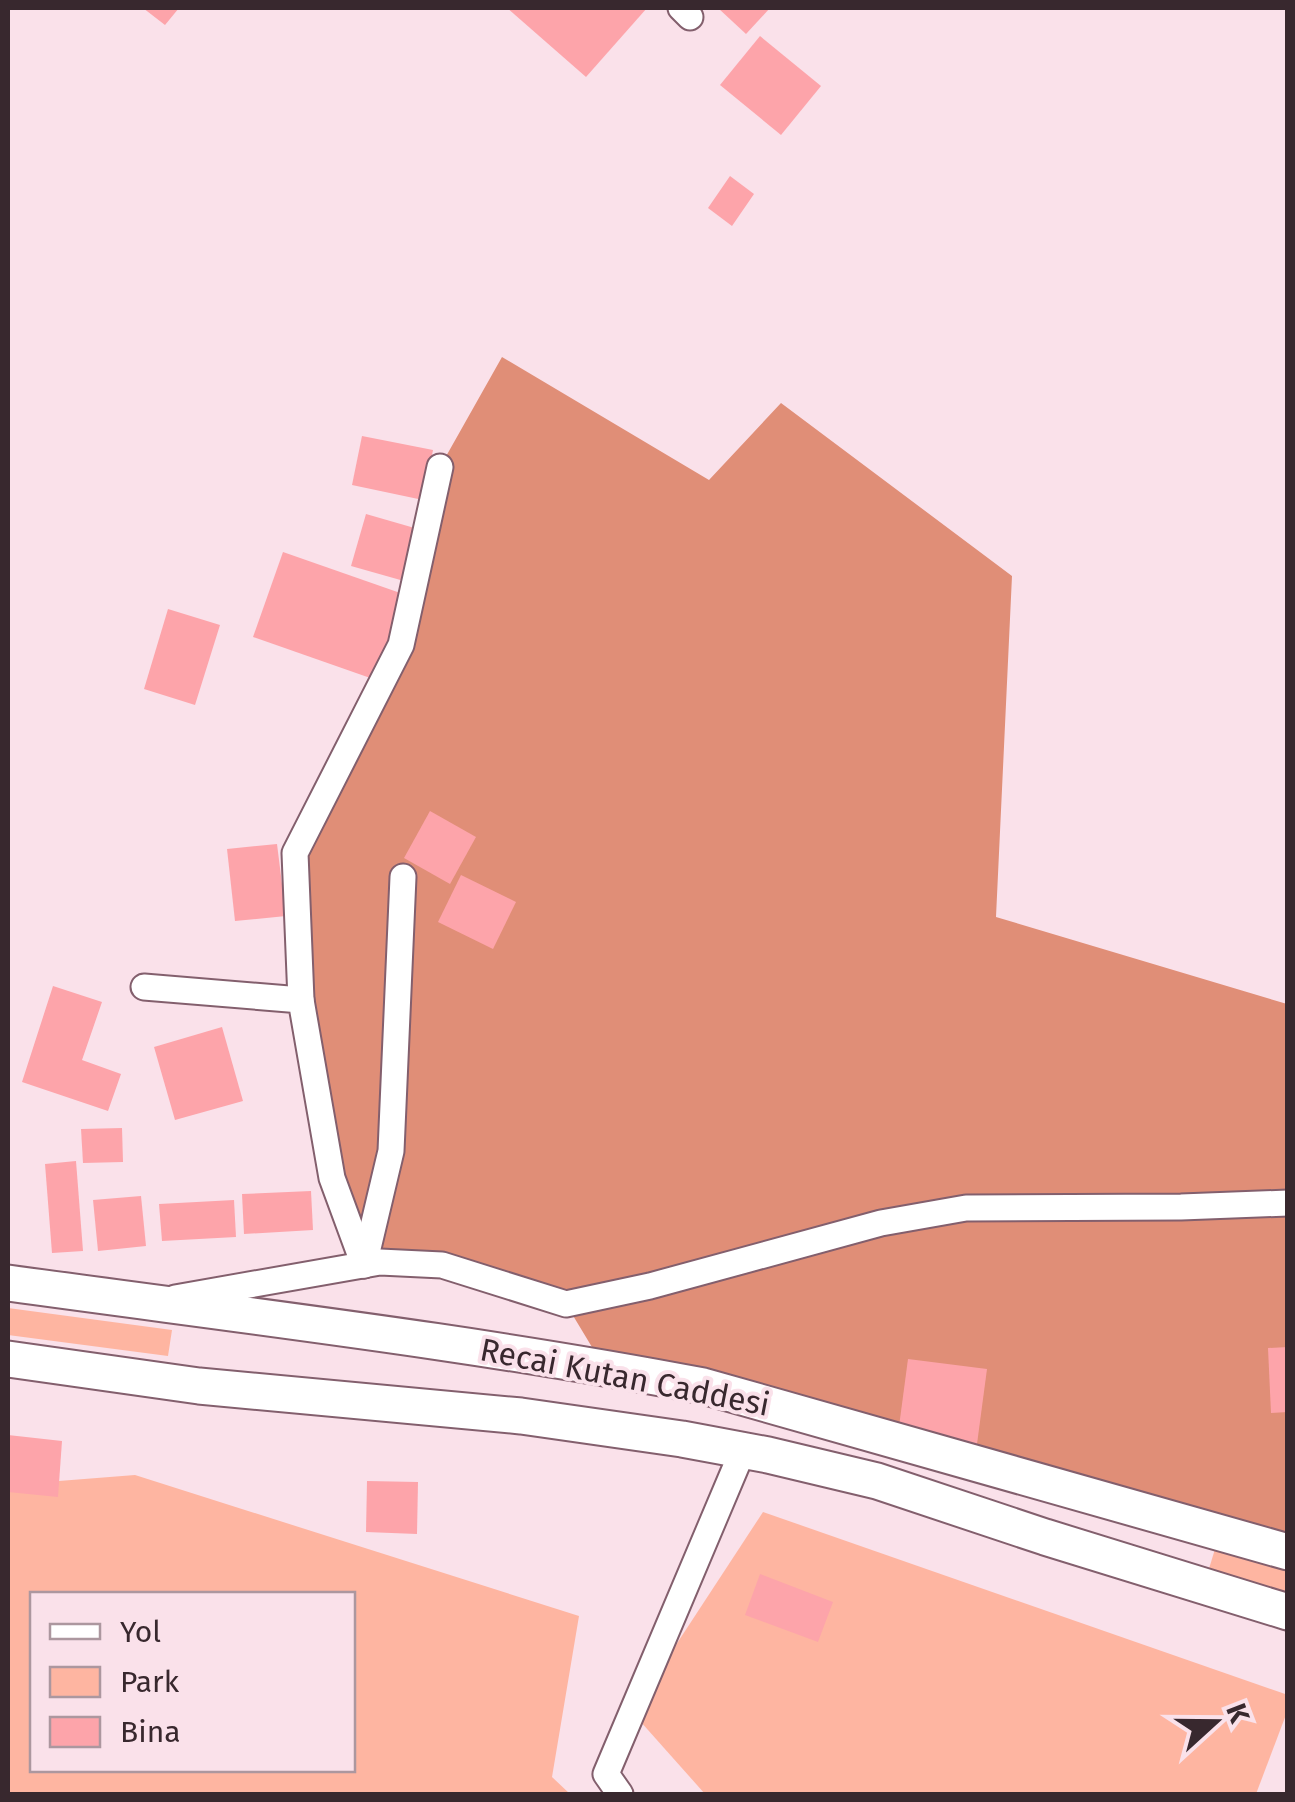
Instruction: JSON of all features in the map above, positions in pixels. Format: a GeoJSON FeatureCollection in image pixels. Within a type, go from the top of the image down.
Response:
{"type":"FeatureCollection","features":[{"type":"Feature","properties":{"kind":"main road","name":"Recai Kutan Caddesi"},"geometry":{"type":"LineString","coordinates":[[8,1283],[470,1347],[703,1386],[1288,1552]]}},
{"type":"Feature","properties":{"kind":"main road","name":"Recai Kutan Caddesi"},"geometry":{"type":"LineString","coordinates":[[8,1359],[199,1386],[520,1416],[743,1450],[877,1481],[1288,1612]]}},
{"type":"Feature","properties":{"kind":"street"},"geometry":{"type":"LineString","coordinates":[[364,1265],[332,1178],[301,1000],[295,853],[400,645],[440,467]]}},
{"type":"Feature","properties":{"kind":"street"},"geometry":{"type":"LineString","coordinates":[[364,1265],[391,1152],[403,877]]}},
{"type":"Feature","properties":{"kind":"street"},"geometry":{"type":"LineString","coordinates":[[144,987],[301,1000]]}},
{"type":"Feature","properties":{"kind":"street"},"geometry":{"type":"LineString","coordinates":[[150,1302],[380,1262],[442,1265],[566,1304],[650,1286],[881,1223],[966,1208],[1288,1204]]}},
{"type":"Feature","properties":{"kind":"street"},"geometry":{"type":"LineString","coordinates":[[620,1794],[606,1774],[743,1450]]}},
{"type":"Feature","properties":{"kind":"green space"},"geometry":{"type":"Polygon","coordinates":[[[8,1308],[172,1330],[168,1356],[8,1335],[8,1308]]]}},
{"type":"Feature","properties":{"kind":"green space"},"geometry":{"type":"Polygon","coordinates":[[[135,1475],[579,1616],[552,1777],[570,1794],[8,1794],[8,1485],[135,1475]]]}},
{"type":"Feature","properties":{"kind":"green space"},"geometry":{"type":"Polygon","coordinates":[[[763,1512],[1288,1695],[1287,1712],[1256,1794],[705,1794],[632,1712],[763,1512]]]}},
{"type":"Feature","properties":{"kind":"green space"},"geometry":{"type":"Polygon","coordinates":[[[1215,1549],[1287,1570],[1287,1596],[1208,1572],[1215,1549]]]}},
{"type":"Feature","properties":{"kind":"shaded area"},"geometry":{"type":"Polygon","coordinates":[[[502,357],[709,480],[781,403],[1012,576],[996,917],[1287,1004],[1287,1553],[604,1367],[566,1304],[442,1265],[364,1265],[332,1178],[295,853],[401,645],[440,467],[502,357]]]}},
{"type":"Feature","properties":{"kind":"building"},"geometry":{"type":"Polygon","coordinates":[[[143,8],[179,8],[165,25],[143,8]]]}},
{"type":"Feature","properties":{"kind":"building"},"geometry":{"type":"Polygon","coordinates":[[[507,8],[647,8],[586,77],[507,8]]]}},
{"type":"Feature","properties":{"kind":"building"},"geometry":{"type":"Polygon","coordinates":[[[718,8],[770,8],[746,34],[718,8]]]}},
{"type":"Feature","properties":{"kind":"building"},"geometry":{"type":"Polygon","coordinates":[[[760,36],[821,86],[781,135],[720,85],[760,36]]]}},
{"type":"Feature","properties":{"kind":"building"},"geometry":{"type":"Polygon","coordinates":[[[730,176],[754,194],[732,226],[708,208],[730,176]]]}},
{"type":"Feature","properties":{"kind":"building"},"geometry":{"type":"Polygon","coordinates":[[[362,436],[433,450],[423,500],[352,485],[362,436]]]}},
{"type":"Feature","properties":{"kind":"building"},"geometry":{"type":"Polygon","coordinates":[[[366,514],[418,529],[404,581],[351,566],[366,514]]]}},
{"type":"Feature","properties":{"kind":"building"},"geometry":{"type":"Polygon","coordinates":[[[283,552],[406,595],[376,680],[253,637],[283,552]]]}},
{"type":"Feature","properties":{"kind":"building"},"geometry":{"type":"Polygon","coordinates":[[[168,609],[220,625],[195,705],[144,689],[168,609]]]}},
{"type":"Feature","properties":{"kind":"building"},"geometry":{"type":"Polygon","coordinates":[[[430,811],[476,837],[450,884],[404,858],[430,811]]]}},
{"type":"Feature","properties":{"kind":"building"},"geometry":{"type":"Polygon","coordinates":[[[277,844],[286,916],[235,921],[227,849],[277,844]]]}},
{"type":"Feature","properties":{"kind":"building"},"geometry":{"type":"Polygon","coordinates":[[[461,875],[516,902],[493,949],[438,922],[461,875]]]}},
{"type":"Feature","properties":{"kind":"building"},"geometry":{"type":"Polygon","coordinates":[[[53,986],[102,1002],[82,1060],[121,1074],[108,1111],[22,1082],[53,986]]]}},
{"type":"Feature","properties":{"kind":"building"},"geometry":{"type":"Polygon","coordinates":[[[222,1027],[243,1101],[175,1120],[154,1047],[222,1027]]]}},
{"type":"Feature","properties":{"kind":"building"},"geometry":{"type":"Polygon","coordinates":[[[122,1128],[123,1162],[83,1163],[81,1129],[122,1128]]]}},
{"type":"Feature","properties":{"kind":"building"},"geometry":{"type":"Polygon","coordinates":[[[76,1161],[83,1251],[52,1253],[45,1164],[76,1161]]]}},
{"type":"Feature","properties":{"kind":"building"},"geometry":{"type":"Polygon","coordinates":[[[311,1191],[313,1230],[244,1234],[242,1194],[311,1191]]]}},
{"type":"Feature","properties":{"kind":"building"},"geometry":{"type":"Polygon","coordinates":[[[141,1196],[146,1246],[98,1251],[93,1200],[141,1196]]]}},
{"type":"Feature","properties":{"kind":"building"},"geometry":{"type":"Polygon","coordinates":[[[234,1200],[236,1237],[162,1241],[159,1204],[234,1200]]]}},
{"type":"Feature","properties":{"kind":"building"},"geometry":{"type":"Polygon","coordinates":[[[1288,1347],[1288,1412],[1271,1413],[1268,1348],[1288,1347]]]}},
{"type":"Feature","properties":{"kind":"building"},"geometry":{"type":"Polygon","coordinates":[[[908,1359],[987,1369],[977,1444],[898,1434],[908,1359]]]}},
{"type":"Feature","properties":{"kind":"building"},"geometry":{"type":"Polygon","coordinates":[[[8,1435],[62,1441],[58,1497],[8,1492],[8,1435]]]}},
{"type":"Feature","properties":{"kind":"building"},"geometry":{"type":"Polygon","coordinates":[[[367,1481],[418,1482],[417,1534],[366,1532],[367,1481]]]}},
{"type":"Feature","properties":{"kind":"building"},"geometry":{"type":"Polygon","coordinates":[[[760,1574],[833,1602],[818,1642],[745,1615],[760,1574]]]}}]}
